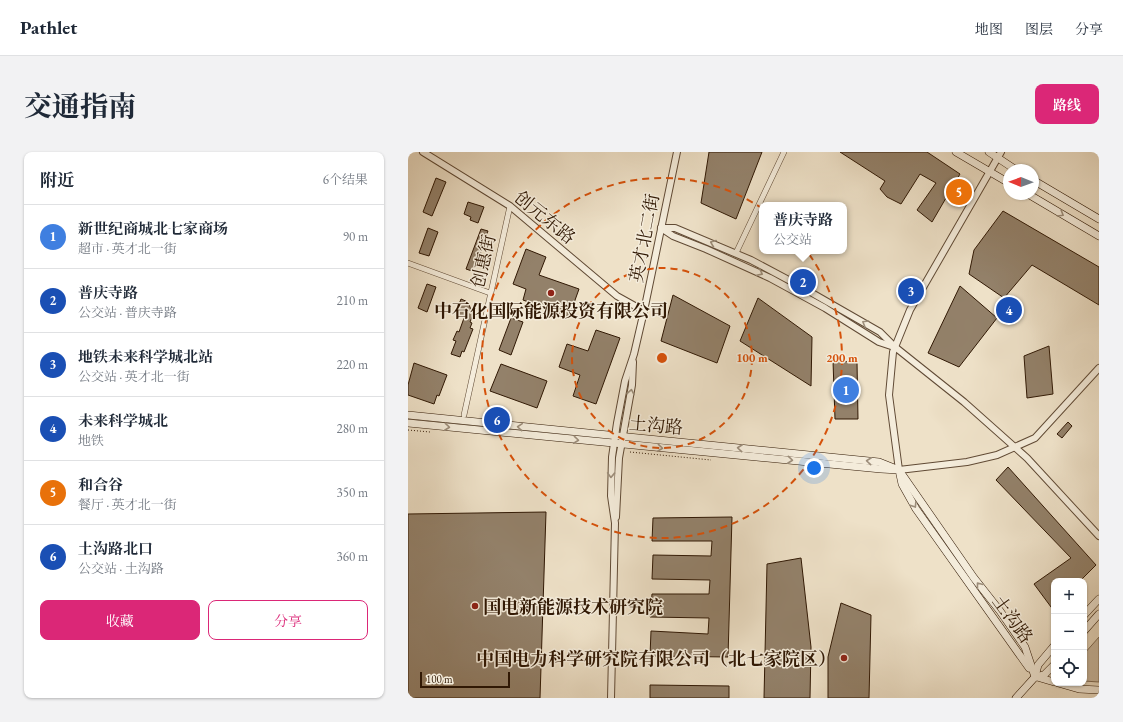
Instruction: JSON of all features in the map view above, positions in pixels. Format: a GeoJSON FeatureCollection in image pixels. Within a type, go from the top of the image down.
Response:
{"type":"FeatureCollection","features":[{"type":"Feature","properties":{"kind":"main road"},"geometry":{"type":"LineString","coordinates":[[956,152],[1003,180]]}},
{"type":"Feature","properties":{"kind":"main road"},"geometry":{"type":"LineString","coordinates":[[989,152],[999,154],[1010,164]]}},
{"type":"Feature","properties":{"kind":"main road"},"geometry":{"type":"LineString","coordinates":[[1039,184],[1099,219]]}},
{"type":"Feature","properties":{"kind":"main road"},"geometry":{"type":"LineString","coordinates":[[1038,200],[1099,236]]}},
{"type":"Feature","properties":{"kind":"main road","name":"土沟路"},"geometry":{"type":"LineString","coordinates":[[408,415],[622,441],[879,462],[899,470],[970,572],[1025,647],[1035,677]]}},
{"type":"Feature","properties":{"kind":"main road","name":"土沟路"},"geometry":{"type":"LineString","coordinates":[[408,423],[614,440]]}},
{"type":"Feature","properties":{"kind":"main road"},"geometry":{"type":"LineString","coordinates":[[1085,614],[1099,599]]}},
{"type":"Feature","properties":{"kind":"main road"},"geometry":{"type":"LineString","coordinates":[[1087,628],[1099,614]]}},
{"type":"Feature","properties":{"kind":"main road"},"geometry":{"type":"LineString","coordinates":[[1016,698],[1035,677],[1038,665],[1051,650]]}},
{"type":"Feature","properties":{"kind":"main road"},"geometry":{"type":"LineString","coordinates":[[1035,677],[1044,675],[1051,668]]}},
{"type":"Feature","properties":{"kind":"main road"},"geometry":{"type":"LineString","coordinates":[[1035,677],[1051,681]]}},
{"type":"Feature","properties":{"kind":"main road"},"geometry":{"type":"LineString","coordinates":[[1068,686],[1079,689],[1099,690]]}},
{"type":"Feature","properties":{"kind":"street","name":"创元东路"},"geometry":{"type":"LineString","coordinates":[[423,152],[510,206],[617,296],[644,311]]}},
{"type":"Feature","properties":{"kind":"street","name":"英才北二街"},"geometry":{"type":"LineString","coordinates":[[611,698],[615,523],[611,496],[614,440],[625,381],[634,354],[644,311],[677,152]]}},
{"type":"Feature","properties":{"kind":"street"},"geometry":{"type":"LineString","coordinates":[[760,202],[784,152]]}},
{"type":"Feature","properties":{"kind":"street"},"geometry":{"type":"LineString","coordinates":[[999,154],[910,310],[893,352],[889,395],[899,470],[967,462],[997,455],[1035,438],[1099,368]]}},
{"type":"Feature","properties":{"kind":"street"},"geometry":{"type":"LineString","coordinates":[[736,253],[759,205]]}},
{"type":"Feature","properties":{"kind":"street","name":"创惠街"},"geometry":{"type":"LineString","coordinates":[[464,416],[510,206]]}},
{"type":"Feature","properties":{"kind":"street"},"geometry":{"type":"LineString","coordinates":[[661,228],[675,228],[736,253],[798,285],[880,332],[895,347],[964,402],[1014,447],[1062,495],[1099,536]]}},
{"type":"Feature","properties":{"kind":"street"},"geometry":{"type":"LineString","coordinates":[[661,228],[673,236],[732,260],[774,280],[826,308],[879,342],[895,347]]}},
{"type":"Feature","properties":{"kind":"street"},"geometry":{"type":"LineString","coordinates":[[408,263],[490,293]]}},
{"type":"Feature","properties":{"kind":"street","name":"英才北二街"},"geometry":{"type":"LineString","coordinates":[[615,523],[617,516],[619,458],[632,385],[634,354]]}},
{"type":"Feature","properties":{"kind":"shaded area"},"geometry":{"type":"Polygon","coordinates":[[[1099,637],[1099,682],[1087,681],[1087,651],[1099,637]]]}},
{"type":"Feature","properties":{"kind":"building"},"geometry":{"type":"Polygon","coordinates":[[[709,152],[762,152],[736,219],[701,203],[709,152]]]}},
{"type":"Feature","properties":{"kind":"building"},"geometry":{"type":"Polygon","coordinates":[[[840,152],[927,152],[960,174],[932,222],[917,210],[936,183],[920,174],[901,204],[887,197],[880,189],[885,181],[840,152]]]}},
{"type":"Feature","properties":{"kind":"building"},"geometry":{"type":"Polygon","coordinates":[[[436,178],[446,182],[432,216],[423,212],[436,178]]]}},
{"type":"Feature","properties":{"kind":"building"},"geometry":{"type":"Polygon","coordinates":[[[468,202],[484,207],[478,223],[470,220],[471,217],[464,214],[468,202]]]}},
{"type":"Feature","properties":{"kind":"building"},"geometry":{"type":"Polygon","coordinates":[[[1003,211],[1099,267],[1099,305],[1032,265],[1004,298],[969,274],[974,250],[1003,211]]]}},
{"type":"Feature","properties":{"kind":"building"},"geometry":{"type":"Polygon","coordinates":[[[428,228],[438,232],[429,256],[419,253],[428,228]]]}},
{"type":"Feature","properties":{"kind":"building"},"geometry":{"type":"Polygon","coordinates":[[[481,229],[488,231],[485,238],[489,240],[487,246],[484,245],[478,259],[481,260],[479,266],[475,265],[472,271],[466,269],[481,229]]]}},
{"type":"Feature","properties":{"kind":"building"},"geometry":{"type":"Polygon","coordinates":[[[526,249],[546,257],[539,275],[579,289],[569,317],[523,300],[526,289],[513,284],[526,249]]]}},
{"type":"Feature","properties":{"kind":"building"},"geometry":{"type":"Polygon","coordinates":[[[427,284],[436,287],[427,312],[418,308],[427,284]]]}},
{"type":"Feature","properties":{"kind":"building"},"geometry":{"type":"Polygon","coordinates":[[[960,286],[997,318],[959,367],[928,353],[960,286]]]}},
{"type":"Feature","properties":{"kind":"building"},"geometry":{"type":"Polygon","coordinates":[[[673,295],[730,326],[717,363],[661,341],[673,295]]]}},
{"type":"Feature","properties":{"kind":"building"},"geometry":{"type":"Polygon","coordinates":[[[758,298],[812,337],[811,386],[740,341],[758,298]]]}},
{"type":"Feature","properties":{"kind":"building"},"geometry":{"type":"Polygon","coordinates":[[[461,299],[468,302],[473,315],[470,322],[472,323],[470,328],[473,329],[464,352],[462,351],[460,357],[451,354],[456,341],[453,340],[457,331],[459,332],[464,318],[455,315],[461,299]]]}},
{"type":"Feature","properties":{"kind":"building"},"geometry":{"type":"Polygon","coordinates":[[[511,318],[523,322],[511,355],[499,350],[511,318]]]}},
{"type":"Feature","properties":{"kind":"building"},"geometry":{"type":"Polygon","coordinates":[[[596,330],[620,338],[596,404],[573,396],[580,375],[559,367],[567,344],[588,351],[596,330]]]}},
{"type":"Feature","properties":{"kind":"building"},"geometry":{"type":"Polygon","coordinates":[[[1049,346],[1053,394],[1027,398],[1024,356],[1049,346]]]}},
{"type":"Feature","properties":{"kind":"building"},"geometry":{"type":"Polygon","coordinates":[[[833,361],[857,362],[858,419],[835,419],[833,361]]]}},
{"type":"Feature","properties":{"kind":"building"},"geometry":{"type":"Polygon","coordinates":[[[414,363],[447,375],[439,396],[437,395],[434,404],[408,395],[408,385],[414,363]]]}},
{"type":"Feature","properties":{"kind":"building"},"geometry":{"type":"Polygon","coordinates":[[[501,364],[547,381],[537,408],[490,391],[501,364]]]}},
{"type":"Feature","properties":{"kind":"building"},"geometry":{"type":"Polygon","coordinates":[[[1068,422],[1072,426],[1062,438],[1057,434],[1068,422]]]}},
{"type":"Feature","properties":{"kind":"building"},"geometry":{"type":"Polygon","coordinates":[[[1008,467],[1096,565],[1083,578],[1051,578],[1051,607],[1034,584],[1071,558],[996,480],[1008,467]]]}},
{"type":"Feature","properties":{"kind":"building","name":"国电新能源技术研究院"},"geometry":{"type":"Polygon","coordinates":[[[546,512],[540,698],[408,698],[408,514],[546,512]]]}},
{"type":"Feature","properties":{"kind":"building"},"geometry":{"type":"Polygon","coordinates":[[[732,517],[728,657],[650,656],[651,631],[708,634],[709,618],[650,617],[652,594],[709,594],[710,580],[652,579],[653,555],[711,556],[712,541],[652,541],[653,518],[732,517]]]}},
{"type":"Feature","properties":{"kind":"building"},"geometry":{"type":"Polygon","coordinates":[[[801,558],[811,647],[810,698],[764,698],[767,564],[801,558]]]}},
{"type":"Feature","properties":{"kind":"building"},"geometry":{"type":"Polygon","coordinates":[[[841,603],[871,615],[869,698],[828,698],[828,657],[841,603]]]}},
{"type":"Feature","properties":{"kind":"building"},"geometry":{"type":"Polygon","coordinates":[[[650,685],[729,686],[729,698],[650,698],[650,685]]]}},
{"type":"Feature","properties":{"kind":"place","name":"和合谷"},"geometry":{"type":"Point","coordinates":[959,192]}},
{"type":"Feature","properties":{"kind":"place","name":"普庆寺路"},"geometry":{"type":"Point","coordinates":[803,282]}},
{"type":"Feature","properties":{"kind":"place","name":"地铁未来科学城北站"},"geometry":{"type":"Point","coordinates":[911,291]}},
{"type":"Feature","properties":{"kind":"place","name":"中石化国际能源投资有限公司"},"geometry":{"type":"Point","coordinates":[551,293]}},
{"type":"Feature","properties":{"kind":"place","name":"未来科学城北"},"geometry":{"type":"Point","coordinates":[1009,310]}},
{"type":"Feature","properties":{"kind":"place","name":"新世纪商城北七家商场"},"geometry":{"type":"Point","coordinates":[846,390]}},
{"type":"Feature","properties":{"kind":"place","name":"土沟路北口"},"geometry":{"type":"Point","coordinates":[497,420]}},
{"type":"Feature","properties":{"kind":"place","name":"国电新能源技术研究院"},"geometry":{"type":"Point","coordinates":[475,606]}},
{"type":"Feature","properties":{"kind":"place","name":"中国电力科学研究院有限公司（北七家院区）"},"geometry":{"type":"Point","coordinates":[844,658]}}]}
